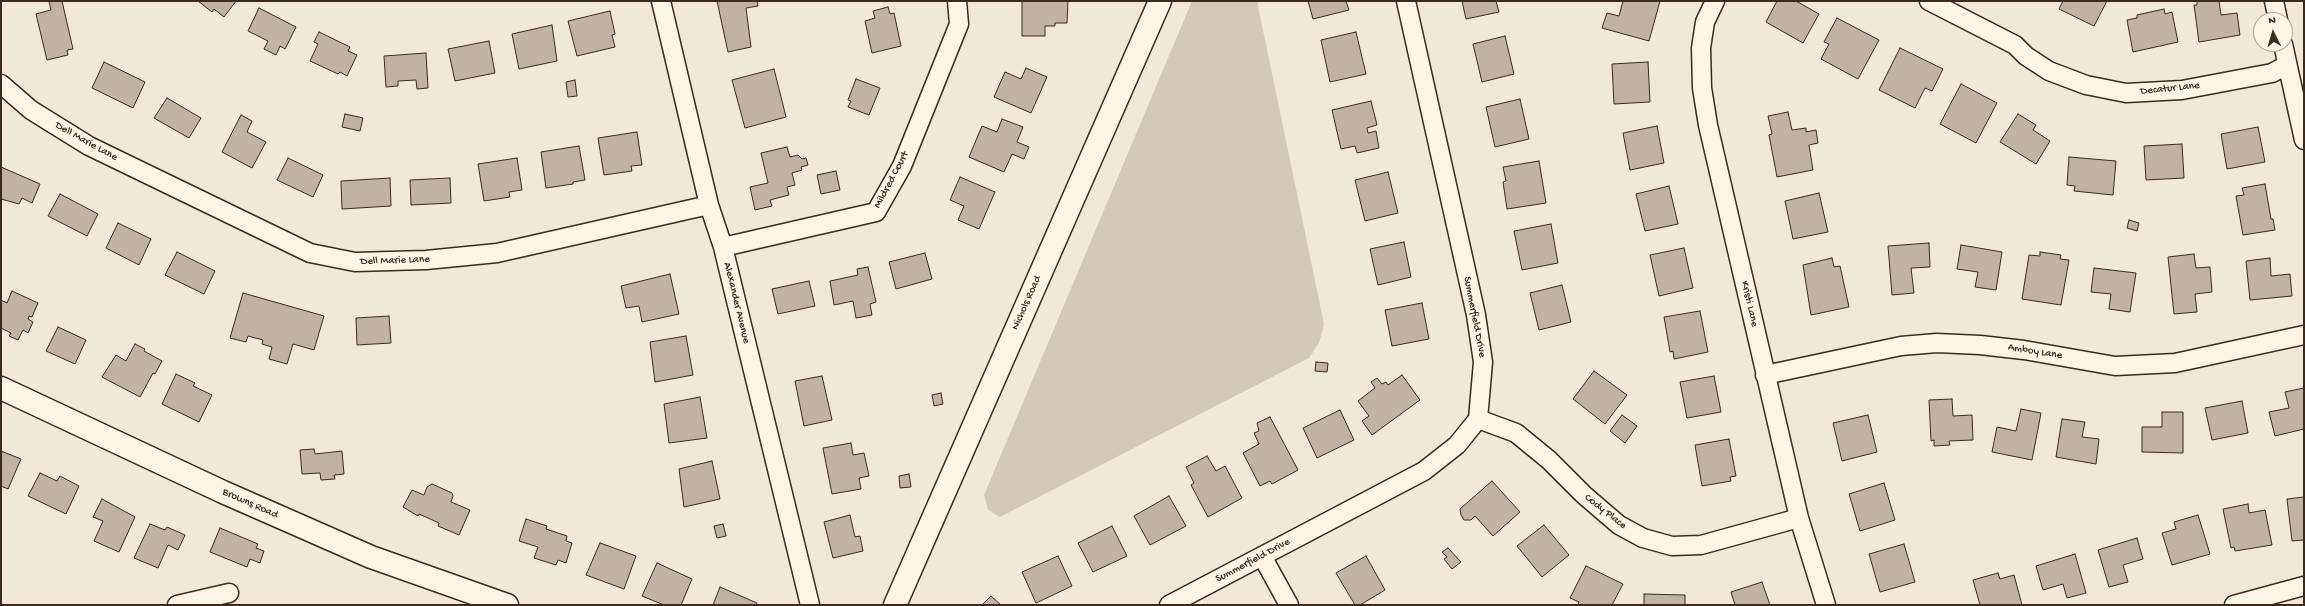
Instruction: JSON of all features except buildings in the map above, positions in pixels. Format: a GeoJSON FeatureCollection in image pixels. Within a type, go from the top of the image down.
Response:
{"type":"FeatureCollection","features":[{"type":"Feature","properties":{"kind":"street","name":"Alexander Avenue"},"geometry":{"type":"LineString","coordinates":[[661,1],[709,205],[723,247],[810,605]]}},
{"type":"Feature","properties":{"kind":"street","name":"Mildred Court"},"geometry":{"type":"LineString","coordinates":[[723,247],[876,212],[902,166],[960,24],[957,1]]}},
{"type":"Feature","properties":{"kind":"street","name":"Nichols Road"},"geometry":{"type":"LineString","coordinates":[[895,605],[1160,1]]}},
{"type":"Feature","properties":{"kind":"street","name":"Summerfield Drive"},"geometry":{"type":"LineString","coordinates":[[1169,605],[1424,471],[1457,445],[1478,419],[1483,362],[1476,315],[1406,1]]}},
{"type":"Feature","properties":{"kind":"street","name":"Kristi Lane"},"geometry":{"type":"LineString","coordinates":[[1714,1],[1705,22],[1701,48],[1702,88],[1708,125],[1799,518],[1826,605]]}},
{"type":"Feature","properties":{"kind":"street","name":"Decatur Lane"},"geometry":{"type":"LineString","coordinates":[[1929,1],[2014,45],[2026,56],[2049,71],[2086,85],[2126,93],[2182,90],[2272,74],[2287,65]]}},
{"type":"Feature","properties":{"kind":"street"},"geometry":{"type":"LineString","coordinates":[[2274,1],[2276,12]]}},
{"type":"Feature","properties":{"kind":"street"},"geometry":{"type":"LineString","coordinates":[[2285,52],[2304,140]]}},
{"type":"Feature","properties":{"kind":"street","name":"Dell Marie Lane"},"geometry":{"type":"LineString","coordinates":[[1,84],[31,110],[89,146],[310,253],[355,262],[426,260],[497,253],[709,205]]}},
{"type":"Feature","properties":{"kind":"street","name":"Amboy Lane"},"geometry":{"type":"LineString","coordinates":[[1765,376],[1901,346],[1937,343],[1980,344],[2115,366],[2175,363],[2304,335]]}},
{"type":"Feature","properties":{"kind":"street","name":"Browns Road"},"geometry":{"type":"LineString","coordinates":[[1,388],[223,492],[371,558],[506,605]]}},
{"type":"Feature","properties":{"kind":"street","name":"Cody Place"},"geometry":{"type":"LineString","coordinates":[[1478,419],[1516,433],[1549,460],[1584,495],[1619,525],[1643,538],[1672,546],[1701,546],[1799,518]]}},
{"type":"Feature","properties":{"kind":"street"},"geometry":{"type":"LineString","coordinates":[[1262,556],[1289,605]]}},
{"type":"Feature","properties":{"kind":"street"},"geometry":{"type":"LineString","coordinates":[[2234,605],[2304,586]]}},
{"type":"Feature","properties":{"kind":"street"},"geometry":{"type":"LineString","coordinates":[[177,605],[228,593]]}},
{"type":"Feature","properties":{"kind":"shaded area"},"geometry":{"type":"Polygon","coordinates":[[[1192,1],[1257,1],[1324,324],[1319,343],[1309,358],[1000,517],[988,510],[984,495],[1192,1]]]}}]}
